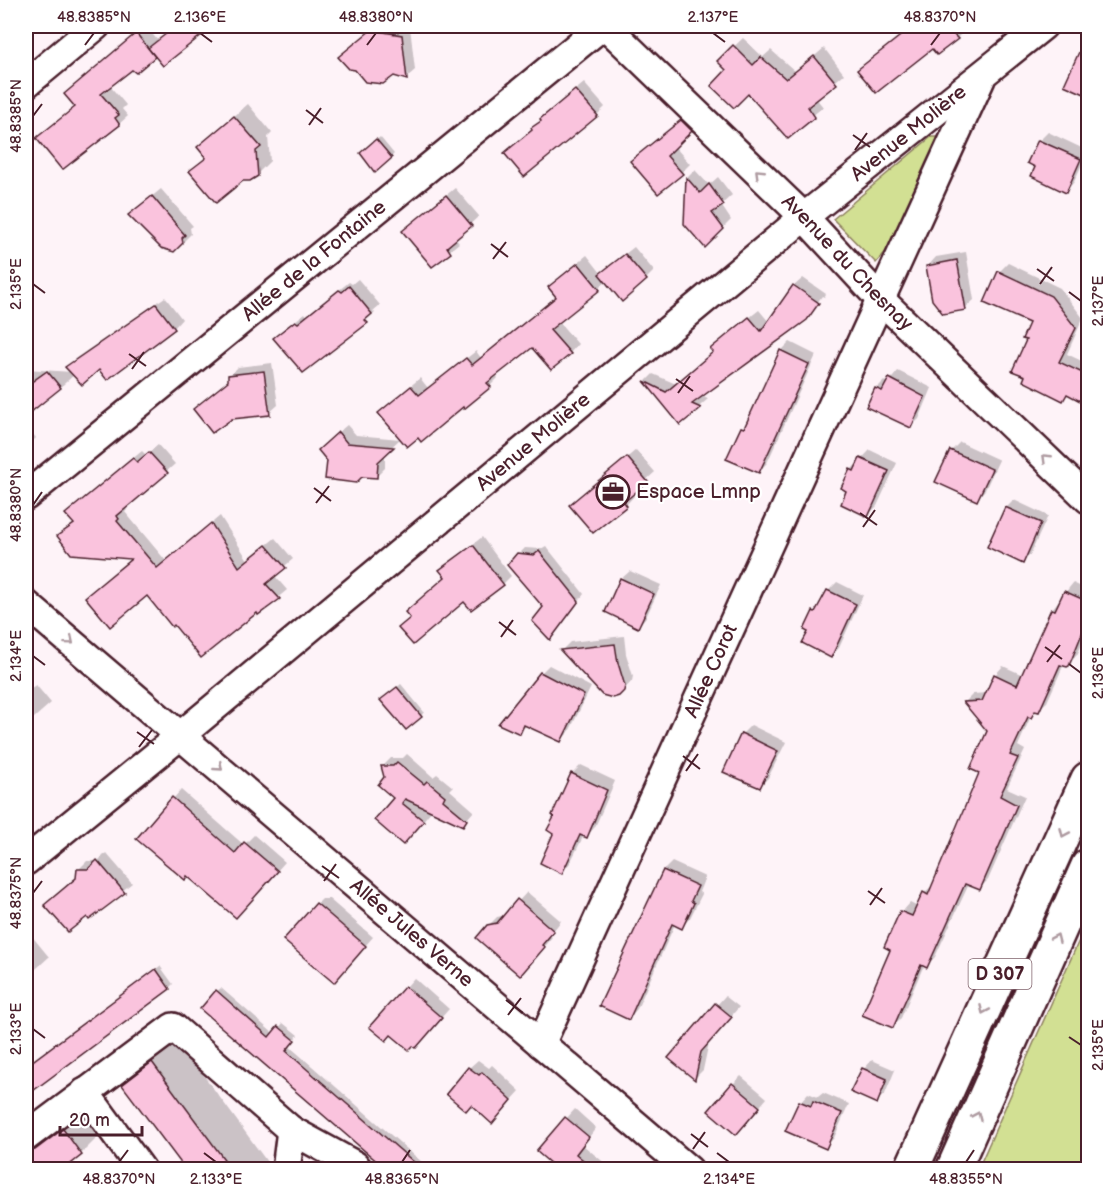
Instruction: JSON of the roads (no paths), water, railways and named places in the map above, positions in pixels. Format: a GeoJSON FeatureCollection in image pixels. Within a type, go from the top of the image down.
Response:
{"type":"FeatureCollection","features":[{"type":"Feature","properties":{"kind":"main road","name":"D 307"},"geometry":{"type":"LineString","coordinates":[[911,1170],[1089,779]]}},
{"type":"Feature","properties":{"kind":"main road","name":"D 307"},"geometry":{"type":"LineString","coordinates":[[953,1170],[1089,866]]}},
{"type":"Feature","properties":{"kind":"street"},"geometry":{"type":"LineString","coordinates":[[26,84],[96,26]]}},
{"type":"Feature","properties":{"kind":"street","name":"Avenue du Chesnay"},"geometry":{"type":"LineString","coordinates":[[604,26],[804,217],[880,299],[1089,499]]}},
{"type":"Feature","properties":{"kind":"street","name":"Allée de la Fontaine"},"geometry":{"type":"LineString","coordinates":[[26,496],[604,26]]}},
{"type":"Feature","properties":{"kind":"street","name":"Avenue Molière"},"geometry":{"type":"LineString","coordinates":[[26,861],[804,217],[1043,26]]}},
{"type":"Feature","properties":{"kind":"street","name":"Allée Corot"},"geometry":{"type":"LineString","coordinates":[[541,1044],[983,76]]}},
{"type":"Feature","properties":{"kind":"street","name":"Allée Jules Verne"},"geometry":{"type":"LineString","coordinates":[[26,604],[689,1170]]}},
{"type":"Feature","properties":{"kind":"street"},"geometry":{"type":"LineString","coordinates":[[26,1137],[173,1027],[291,1130],[355,1164],[359,1170]]}},
{"type":"Feature","properties":{"kind":"street"},"geometry":{"type":"LineString","coordinates":[[85,1092],[137,1168]]}},
{"type":"Feature","properties":{"kind":"street"},"geometry":{"type":"LineString","coordinates":[[286,1170],[291,1130]]}},
{"type":"Feature","properties":{"kind":"place","name":"Espace Lmnp"},"geometry":{"type":"Point","coordinates":[613,492]}}]}
